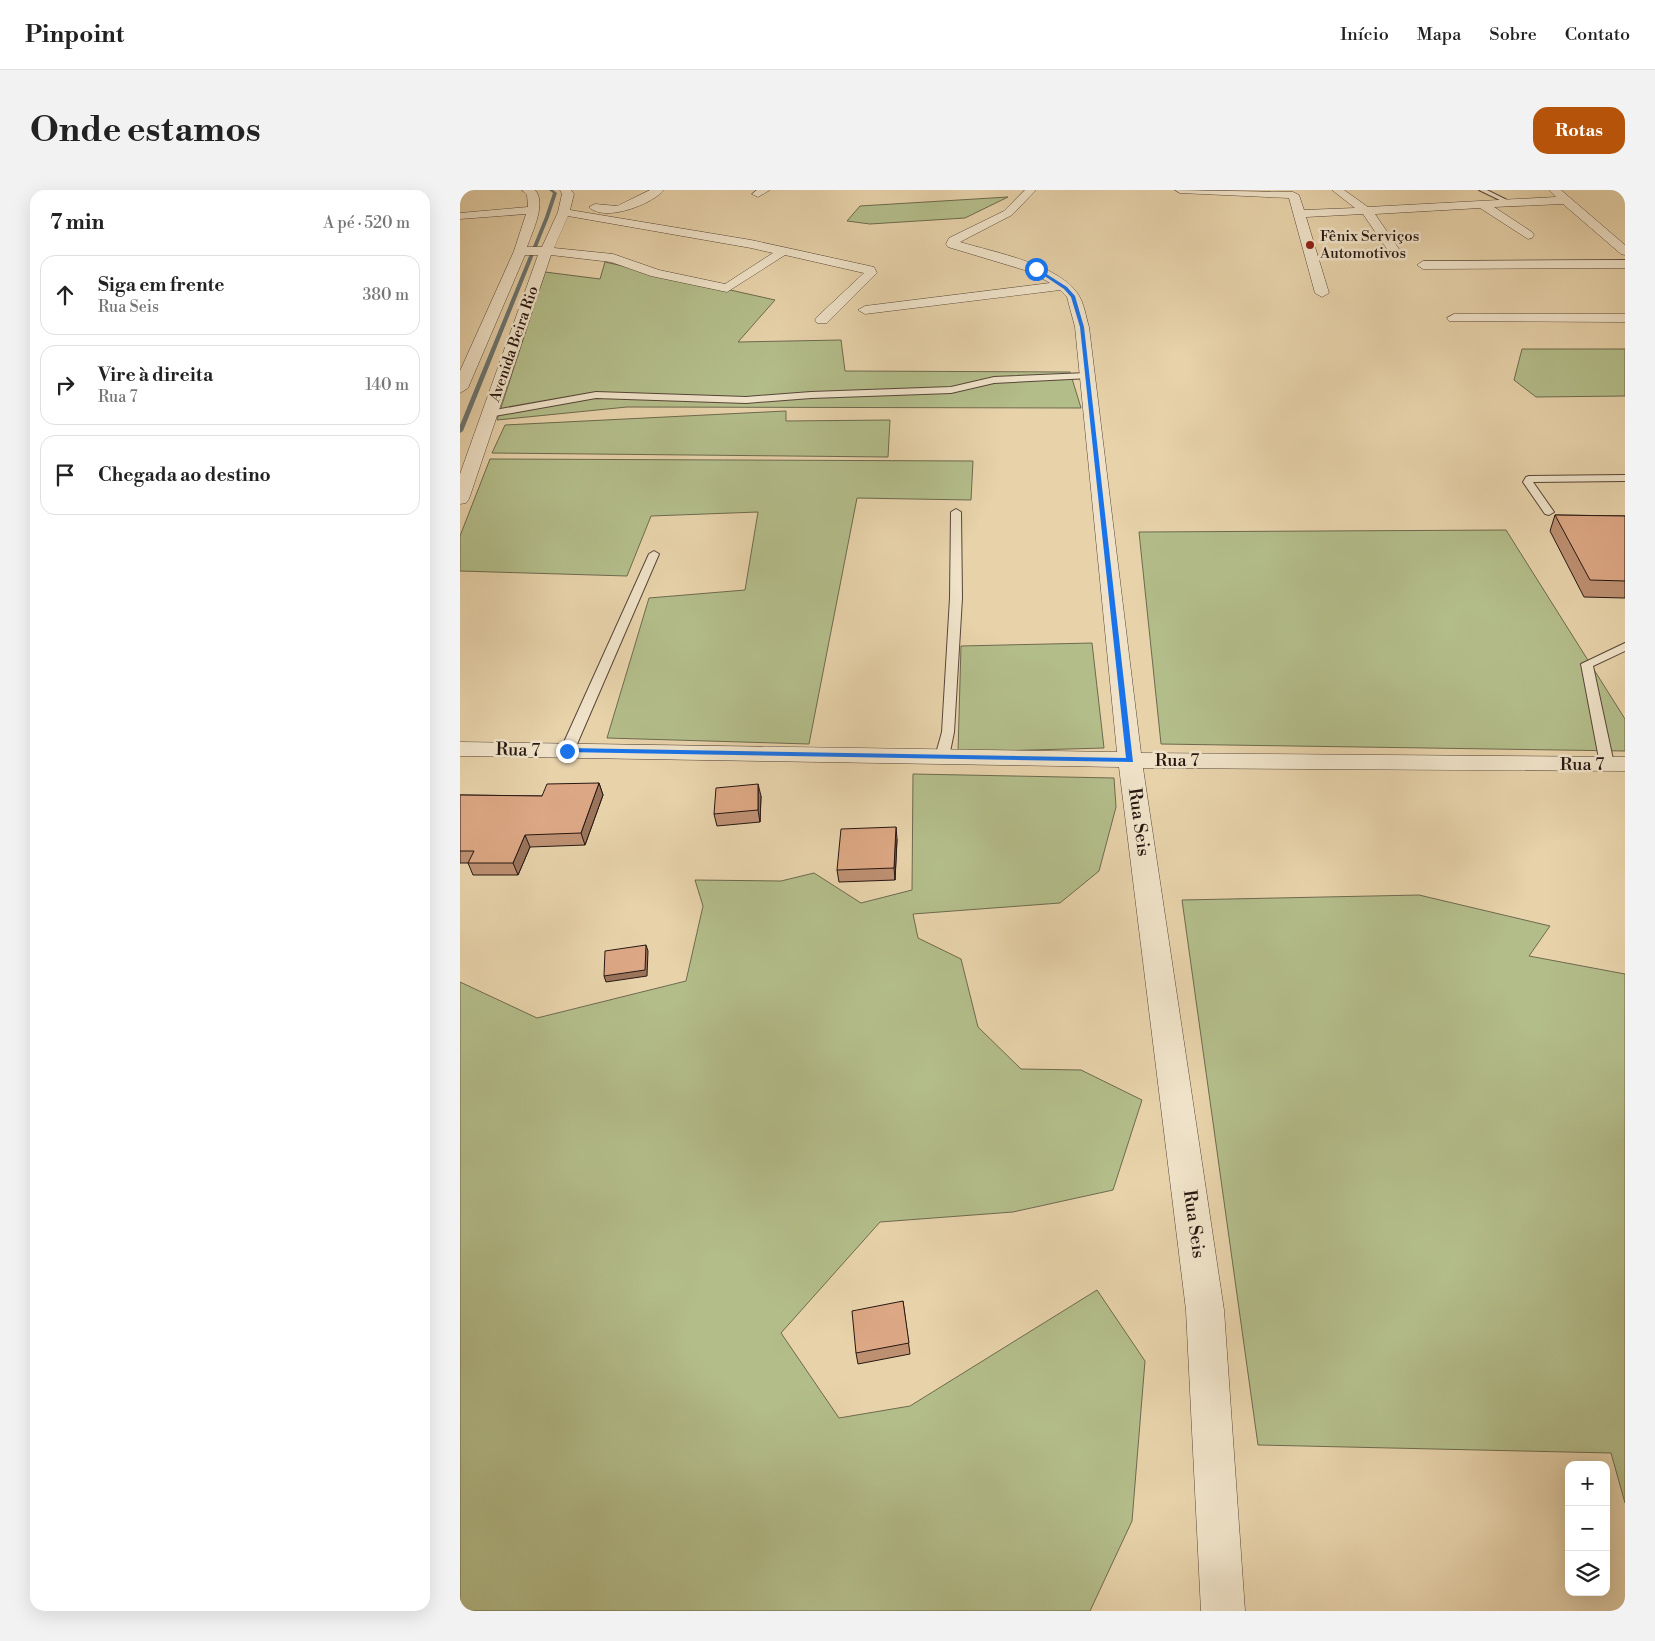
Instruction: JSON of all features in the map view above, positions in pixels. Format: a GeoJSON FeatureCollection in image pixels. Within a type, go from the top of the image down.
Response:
{"type":"FeatureCollection","features":[{"type":"Feature","properties":{"kind":"street"},"geometry":{"type":"LineString","coordinates":[[460,216],[533,210],[534,199],[532,193],[527,190]]}},
{"type":"Feature","properties":{"kind":"street"},"geometry":{"type":"LineString","coordinates":[[565,202],[619,210],[659,190]]}},
{"type":"Feature","properties":{"kind":"street","name":"Rua Seis"},"geometry":{"type":"LineString","coordinates":[[1031,190],[1008,213],[953,241],[952,244],[1029,266],[1062,286],[1073,296],[1082,327],[1130,760],[1206,1310],[1224,1611]]}},
{"type":"Feature","properties":{"kind":"street"},"geometry":{"type":"LineString","coordinates":[[1180,190],[1221,197],[1291,192],[1300,214],[1322,294]]}},
{"type":"Feature","properties":{"kind":"street"},"geometry":{"type":"LineString","coordinates":[[1337,190],[1368,212],[1393,249]]}},
{"type":"Feature","properties":{"kind":"street"},"geometry":{"type":"LineString","coordinates":[[1554,190],[1625,251]]}},
{"type":"Feature","properties":{"kind":"street"},"geometry":{"type":"LineString","coordinates":[[1300,214],[1368,212],[1566,200]]}},
{"type":"Feature","properties":{"kind":"street"},"geometry":{"type":"LineString","coordinates":[[565,202],[782,252],[866,268],[871,273],[822,320]]}},
{"type":"Feature","properties":{"kind":"street","name":"Avenida Beira Rio"},"geometry":{"type":"LineString","coordinates":[[460,497],[490,414],[513,332],[543,251],[565,202]]}},
{"type":"Feature","properties":{"kind":"street"},"geometry":{"type":"LineString","coordinates":[[1483,205],[1528,235]]}},
{"type":"Feature","properties":{"kind":"street","name":"Avenida Beira Rio"},"geometry":{"type":"LineString","coordinates":[[460,388],[487,334],[523,251],[533,210]]}},
{"type":"Feature","properties":{"kind":"street"},"geometry":{"type":"LineString","coordinates":[[523,251],[543,251],[613,258],[656,273],[727,288],[782,252]]}},
{"type":"Feature","properties":{"kind":"street"},"geometry":{"type":"LineString","coordinates":[[1423,265],[1625,264]]}},
{"type":"Feature","properties":{"kind":"street"},"geometry":{"type":"LineString","coordinates":[[865,310],[1062,286]]}},
{"type":"Feature","properties":{"kind":"street"},"geometry":{"type":"LineString","coordinates":[[1454,318],[1625,318]]}},
{"type":"Feature","properties":{"kind":"street"},"geometry":{"type":"LineString","coordinates":[[487,334],[513,332]]}},
{"type":"Feature","properties":{"kind":"street","name":"Rua 7"},"geometry":{"type":"LineString","coordinates":[[460,749],[1130,760],[1616,764]]}},
{"type":"Feature","properties":{"kind":"lane"},"geometry":{"type":"LineString","coordinates":[[1482,190],[1510,203]]}},
{"type":"Feature","properties":{"kind":"lane"},"geometry":{"type":"LineString","coordinates":[[490,414],[596,395],[746,400],[811,395],[951,390],[994,380],[1088,376]]}},
{"type":"Feature","properties":{"kind":"lane"},"geometry":{"type":"LineString","coordinates":[[1550,512],[1528,482],[1529,479],[1625,478]]}},
{"type":"Feature","properties":{"kind":"lane"},"geometry":{"type":"LineString","coordinates":[[942,757],[948,732],[956,598],[956,512]]}},
{"type":"Feature","properties":{"kind":"lane"},"geometry":{"type":"LineString","coordinates":[[567,751],[654,554]]}},
{"type":"Feature","properties":{"kind":"lane"},"geometry":{"type":"LineString","coordinates":[[1616,764],[1587,664],[1625,647]]}},
{"type":"Feature","properties":{"kind":"green space"},"geometry":{"type":"Polygon","coordinates":[[[1008,197],[965,218],[870,224],[847,221],[860,206],[1008,197]]]}},
{"type":"Feature","properties":{"kind":"green space"},"geometry":{"type":"Polygon","coordinates":[[[605,262],[775,300],[738,342],[841,340],[845,371],[1070,372],[1081,408],[627,407],[497,420],[545,272],[600,279],[605,262]]]}},
{"type":"Feature","properties":{"kind":"green space"},"geometry":{"type":"Polygon","coordinates":[[[1522,349],[1625,349],[1625,396],[1536,397],[1514,380],[1522,349]]]}},
{"type":"Feature","properties":{"kind":"green space"},"geometry":{"type":"Polygon","coordinates":[[[786,411],[786,421],[890,420],[888,457],[492,453],[505,425],[786,411]]]}},
{"type":"Feature","properties":{"kind":"green space"},"geometry":{"type":"Polygon","coordinates":[[[490,459],[973,461],[971,500],[857,498],[809,744],[607,738],[649,598],[745,590],[758,512],[651,516],[627,576],[460,571],[460,536],[490,459]]]}},
{"type":"Feature","properties":{"kind":"green space"},"geometry":{"type":"Polygon","coordinates":[[[1506,530],[1625,719],[1625,751],[1161,744],[1139,532],[1506,530]]]}},
{"type":"Feature","properties":{"kind":"green space"},"geometry":{"type":"Polygon","coordinates":[[[1092,643],[1104,748],[958,752],[961,646],[1092,643]]]}},
{"type":"Feature","properties":{"kind":"green space"},"geometry":{"type":"Polygon","coordinates":[[[913,774],[1114,778],[1116,807],[1099,871],[1060,903],[913,914],[918,938],[961,959],[978,1027],[1021,1069],[1081,1070],[1142,1100],[1113,1190],[1013,1212],[880,1222],[781,1333],[839,1418],[910,1406],[1097,1290],[1145,1361],[1132,1521],[1090,1611],[460,1611],[460,982],[537,1018],[686,981],[703,906],[695,880],[781,881],[814,873],[861,903],[912,890],[913,774]]]}},
{"type":"Feature","properties":{"kind":"green space"},"geometry":{"type":"Polygon","coordinates":[[[1419,895],[1550,926],[1529,956],[1625,974],[1625,1503],[1611,1453],[1258,1445],[1182,900],[1419,895]]]}},
{"type":"Feature","properties":{"kind":"building"},"geometry":{"type":"Polygon","coordinates":[[[1555,515],[1625,516],[1625,581],[1590,580],[1555,515]]]}},
{"type":"Feature","properties":{"kind":"building"},"geometry":{"type":"Polygon","coordinates":[[[599,783],[581,833],[525,835],[513,863],[468,863],[474,851],[460,851],[460,795],[542,796],[547,784],[599,783]]]}},
{"type":"Feature","properties":{"kind":"building"},"geometry":{"type":"Polygon","coordinates":[[[758,784],[758,810],[714,814],[716,788],[758,784]]]}},
{"type":"Feature","properties":{"kind":"building"},"geometry":{"type":"Polygon","coordinates":[[[896,827],[894,868],[837,870],[841,829],[896,827]]]}},
{"type":"Feature","properties":{"kind":"building"},"geometry":{"type":"Polygon","coordinates":[[[646,945],[645,970],[604,976],[605,951],[646,945]]]}},
{"type":"Feature","properties":{"kind":"building"},"geometry":{"type":"Polygon","coordinates":[[[903,1301],[909,1343],[856,1353],[852,1311],[903,1301]]]}},
{"type":"Feature","properties":{"kind":"waterway"},"geometry":{"type":"LineString","coordinates":[[460,431],[547,217],[555,193],[551,190]]}},
{"type":"Feature","properties":{"kind":"place","name":"Fênix Serviços Automotivos"},"geometry":{"type":"Point","coordinates":[1310,245]}},
{"type":"Feature","properties":{"kind":"route"},"geometry":{"type":"LineString","coordinates":[[567,751],[1130,760],[1082,327],[1073,296],[1066,288],[1036,269]]}}]}
